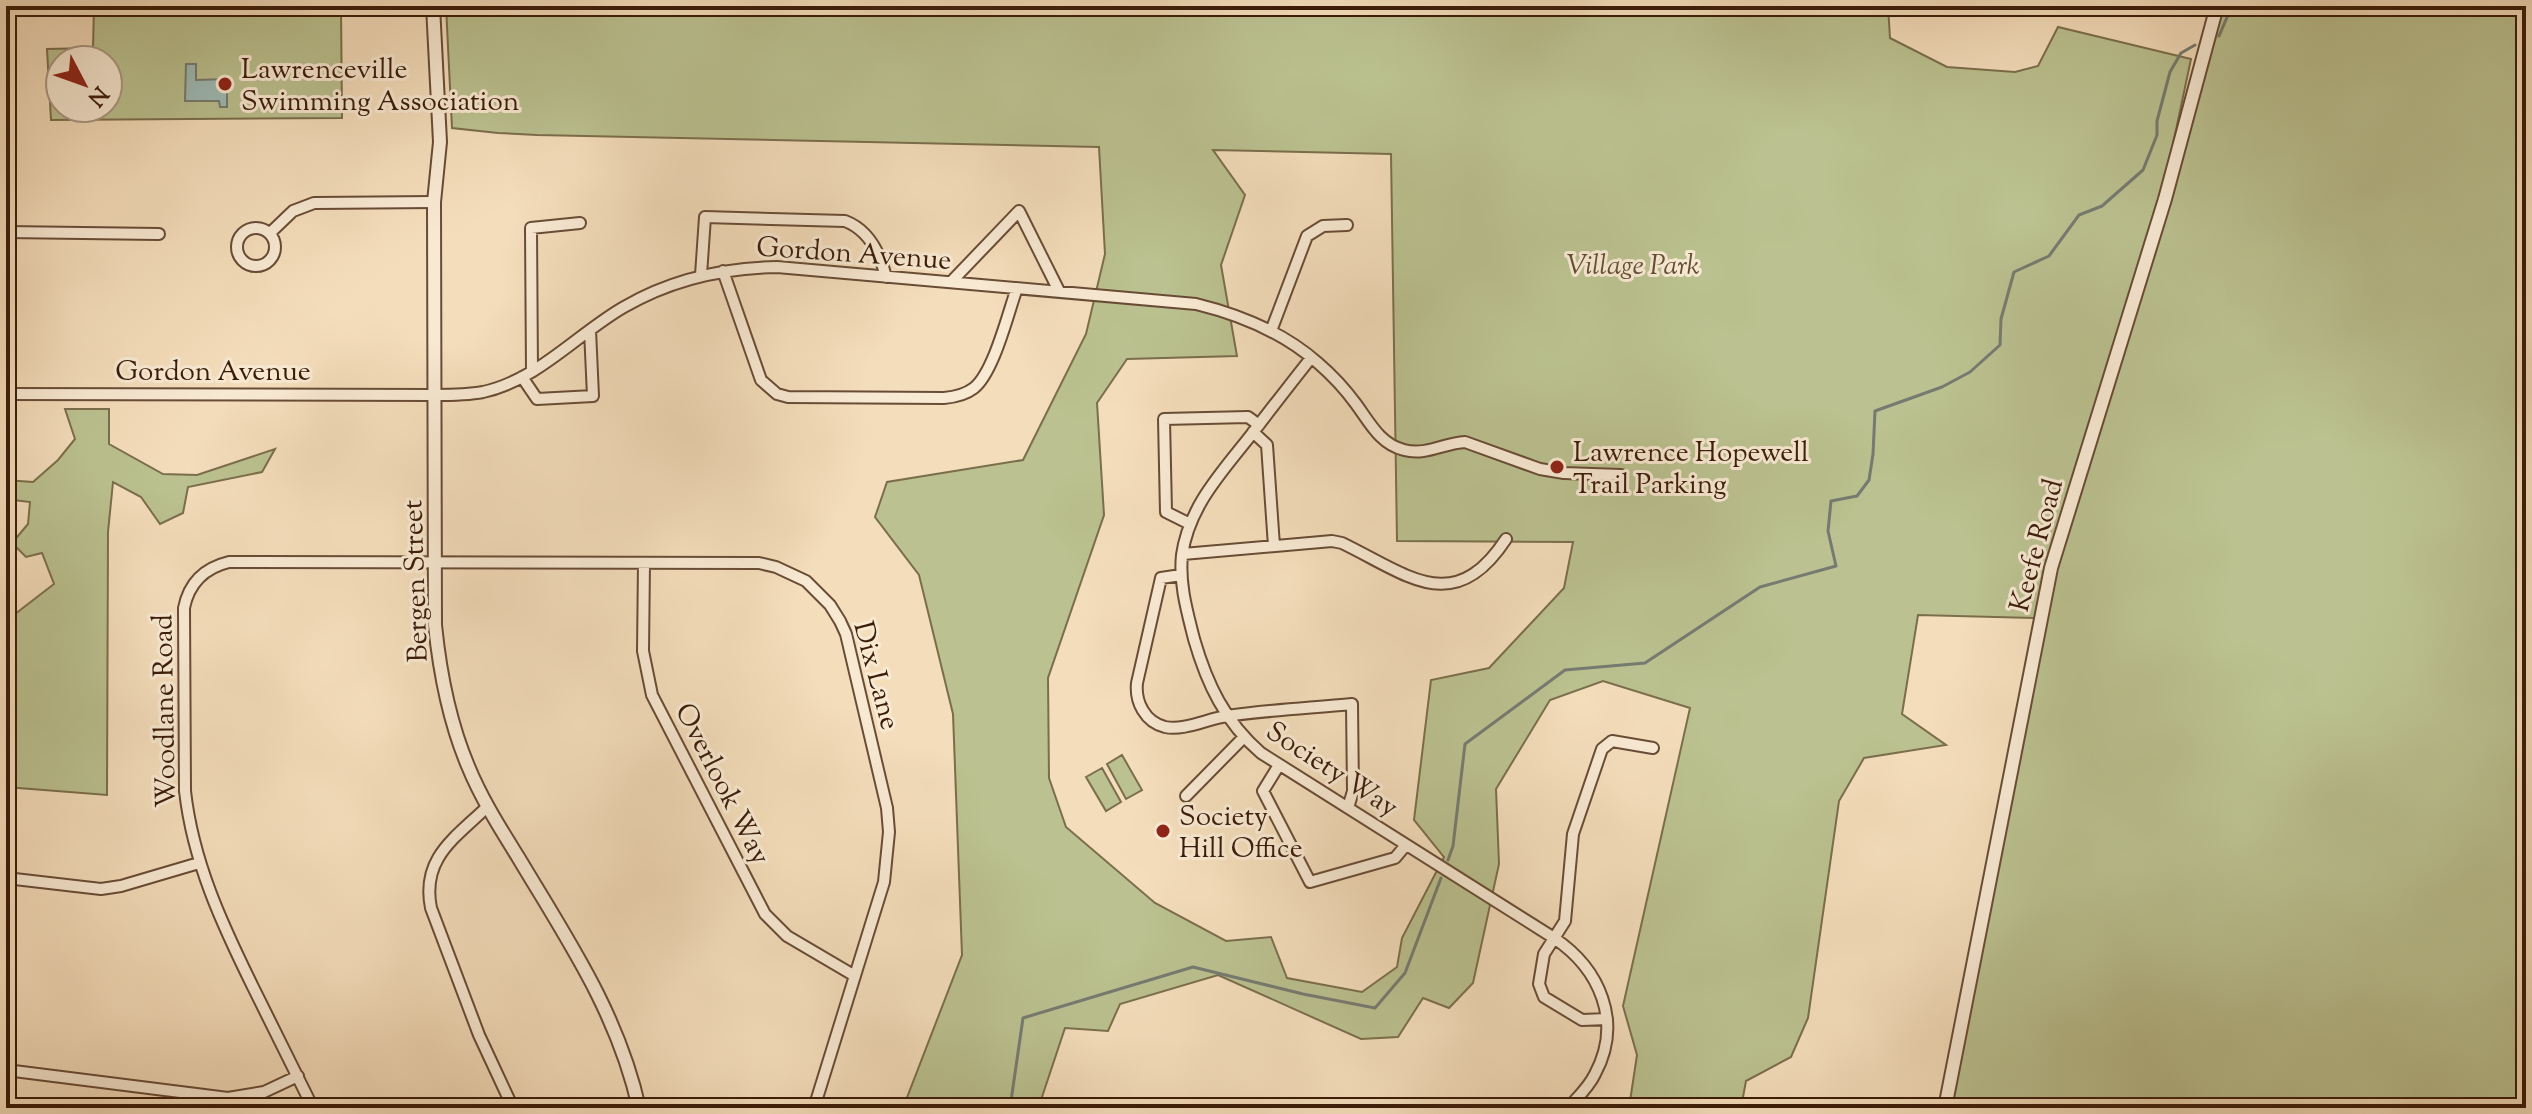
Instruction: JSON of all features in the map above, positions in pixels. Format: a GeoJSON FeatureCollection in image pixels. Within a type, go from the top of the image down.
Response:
{"type":"FeatureCollection","features":[{"type":"Feature","properties":{"kind":"street","name":"Bergen Street"},"geometry":{"type":"LineString","coordinates":[[433,6],[440,142],[434,202],[435,625],[445,694],[469,769],[487,807],[595,987],[624,1053],[639,1108]]}},
{"type":"Feature","properties":{"kind":"street","name":"Keefe Road"},"geometry":{"type":"LineString","coordinates":[[1945,1108],[2051,568],[2165,199],[2217,6]]}},
{"type":"Feature","properties":{"kind":"street"},"geometry":{"type":"LineString","coordinates":[[270,233],[293,211],[314,203],[434,202]]}},
{"type":"Feature","properties":{"kind":"street"},"geometry":{"type":"LineString","coordinates":[[951,282],[1019,211],[1059,291]]}},
{"type":"Feature","properties":{"kind":"street"},"geometry":{"type":"LineString","coordinates":[[701,275],[705,217],[845,221],[864,232],[882,262],[886,277]]}},
{"type":"Feature","properties":{"kind":"street"},"geometry":{"type":"LineString","coordinates":[[580,223],[531,228],[527,374],[537,399],[593,396],[590,330]]}},
{"type":"Feature","properties":{"kind":"street"},"geometry":{"type":"LineString","coordinates":[[1271,331],[1307,236],[1323,226],[1347,225]]}},
{"type":"Feature","properties":{"kind":"street"},"geometry":{"type":"LineString","coordinates":[[6,232],[159,234]]}},
{"type":"Feature","properties":{"kind":"street","name":"Gordon Avenue"},"geometry":{"type":"LineString","coordinates":[[6,394],[434,395],[485,391],[527,374],[622,308],[648,294],[701,275],[777,267],[1196,304],[1249,320],[1311,358],[1339,383],[1374,431],[1394,447],[1419,452],[1465,442],[1540,469],[1621,475]]}},
{"type":"Feature","properties":{"kind":"street"},"geometry":{"type":"LineString","coordinates":[[723,271],[761,380],[777,394],[788,397],[944,398],[964,393],[974,388],[988,369],[1017,288]]}},
{"type":"Feature","properties":{"kind":"street","name":"Society Way"},"geometry":{"type":"LineString","coordinates":[[1311,358],[1208,489],[1190,524],[1181,575],[1184,603],[1197,648],[1216,700],[1243,738],[1279,765],[1554,938],[1579,957],[1599,986],[1607,1019],[1606,1043],[1588,1086],[1568,1108]]}},
{"type":"Feature","properties":{"kind":"street"},"geometry":{"type":"LineString","coordinates":[[1190,524],[1166,512],[1164,419],[1248,417],[1267,445],[1274,546]]}},
{"type":"Feature","properties":{"kind":"street"},"geometry":{"type":"LineString","coordinates":[[1183,554],[1332,541],[1420,581],[1446,585],[1470,577],[1484,567],[1506,539]]}},
{"type":"Feature","properties":{"kind":"street","name":"Woodlane Road"},"geometry":{"type":"LineString","coordinates":[[313,1108],[226,931],[199,863],[185,791],[184,608],[192,586],[208,570],[229,562],[434,562]]}},
{"type":"Feature","properties":{"kind":"street","name":"Dix Lane"},"geometry":{"type":"LineString","coordinates":[[434,562],[759,563],[792,573],[819,591],[840,621],[846,634],[885,796],[889,832],[884,882],[814,1108]]}},
{"type":"Feature","properties":{"kind":"street","name":"Overlook Way"},"geometry":{"type":"LineString","coordinates":[[644,563],[643,651],[646,673],[652,695],[666,723],[765,914],[787,936],[855,976]]}},
{"type":"Feature","properties":{"kind":"street"},"geometry":{"type":"LineString","coordinates":[[1181,575],[1161,578],[1137,683],[1138,699],[1148,717],[1165,727],[1175,728],[1226,716],[1352,704],[1353,791],[1348,808]]}},
{"type":"Feature","properties":{"kind":"street"},"geometry":{"type":"LineString","coordinates":[[1186,796],[1243,738]]}},
{"type":"Feature","properties":{"kind":"street"},"geometry":{"type":"LineString","coordinates":[[1607,1019],[1582,1020],[1544,997],[1539,984],[1544,954],[1565,921],[1573,834],[1602,749],[1612,741],[1653,748]]}},
{"type":"Feature","properties":{"kind":"street"},"geometry":{"type":"LineString","coordinates":[[1279,765],[1263,791],[1310,882],[1395,858],[1406,845]]}},
{"type":"Feature","properties":{"kind":"street"},"geometry":{"type":"LineString","coordinates":[[487,807],[437,857],[428,895],[479,1035],[513,1108]]}},
{"type":"Feature","properties":{"kind":"street"},"geometry":{"type":"LineString","coordinates":[[6,878],[101,889],[199,863]]}},
{"type":"Feature","properties":{"kind":"street"},"geometry":{"type":"LineString","coordinates":[[6,1070],[228,1098],[264,1092],[298,1076]]}},
{"type":"Feature","properties":{"kind":"green space","name":"Lawrenceville Swimming Association"},"geometry":{"type":"Polygon","coordinates":[[[94,6],[341,6],[342,118],[124,119],[124,44],[93,44],[94,6]]]}},
{"type":"Feature","properties":{"kind":"green space","name":"Village Park"},"geometry":{"type":"Polygon","coordinates":[[[446,6],[1888,6],[1890,38],[1947,67],[2015,72],[2038,66],[2058,27],[2191,59],[2161,201],[2218,6],[2526,6],[2526,1108],[1947,1108],[2036,618],[1918,615],[1902,714],[1946,745],[1864,758],[1839,801],[1808,1018],[1791,1057],[1746,1081],[1741,1108],[1629,1108],[1637,1055],[1623,1006],[1690,708],[1603,681],[1550,700],[1496,789],[1499,864],[1473,983],[1449,1008],[1423,998],[1398,1037],[1361,1039],[1218,975],[1120,1004],[1108,1031],[1065,1028],[1039,1106],[903,1108],[962,955],[953,714],[919,575],[875,517],[887,482],[1023,460],[1086,334],[1105,254],[1099,147],[537,135],[452,128],[446,6]],[[1213,150],[1245,195],[1221,265],[1237,356],[1127,359],[1097,403],[1104,515],[1048,678],[1049,778],[1066,827],[1155,903],[1226,941],[1271,937],[1287,978],[1362,992],[1397,967],[1402,938],[1444,857],[1414,820],[1431,680],[1489,668],[1564,588],[1573,542],[1397,541],[1391,154],[1213,150]]]}},
{"type":"Feature","properties":{"kind":"green space"},"geometry":{"type":"Polygon","coordinates":[[[65,409],[109,409],[109,444],[163,474],[197,475],[275,449],[262,472],[188,487],[183,513],[160,524],[141,497],[113,482],[108,532],[107,795],[6,787],[6,621],[54,584],[42,553],[26,557],[12,543],[28,524],[30,502],[6,499],[6,480],[33,482],[58,460],[75,439],[65,409]]]}},
{"type":"Feature","properties":{"kind":"green space"},"geometry":{"type":"Polygon","coordinates":[[[1122,755],[1142,790],[1126,799],[1107,764],[1122,755]]]}},
{"type":"Feature","properties":{"kind":"green space"},"geometry":{"type":"Polygon","coordinates":[[[1102,768],[1121,802],[1106,811],[1086,777],[1102,768]]]}},
{"type":"Feature","properties":{"kind":"water"},"geometry":{"type":"Polygon","coordinates":[[[186,64],[196,64],[196,80],[227,79],[227,107],[220,107],[219,101],[185,101],[186,64]]]}},
{"type":"Feature","properties":{"kind":"waterway"},"geometry":{"type":"LineString","coordinates":[[2219,36],[2228,15],[2237,6]]}},
{"type":"Feature","properties":{"kind":"waterway"},"geometry":{"type":"LineString","coordinates":[[1448,860],[1453,846],[1465,744],[1565,670],[1645,663],[1760,587],[1836,566],[1828,531],[1831,501],[1857,496],[1869,480],[1875,411],[1942,387],[1970,372],[2000,345],[2001,319],[2014,272],[2049,256],[2079,215],[2102,206],[2143,170],[2157,135],[2157,121],[2170,72],[2181,53],[2195,45]]}},
{"type":"Feature","properties":{"kind":"waterway"},"geometry":{"type":"LineString","coordinates":[[1010,1108],[1023,1018],[1193,967],[1375,1008],[1405,973],[1441,878]]}},
{"type":"Feature","properties":{"kind":"place","name":"Lawrenceville Swimming Association"},"geometry":{"type":"Point","coordinates":[225,84]}},
{"type":"Feature","properties":{"kind":"place","name":"Lawrence Hopewell Trail Parking"},"geometry":{"type":"Point","coordinates":[1557,467]}},
{"type":"Feature","properties":{"kind":"place","name":"Society Hill Office"},"geometry":{"type":"Point","coordinates":[1163,831]}}]}
